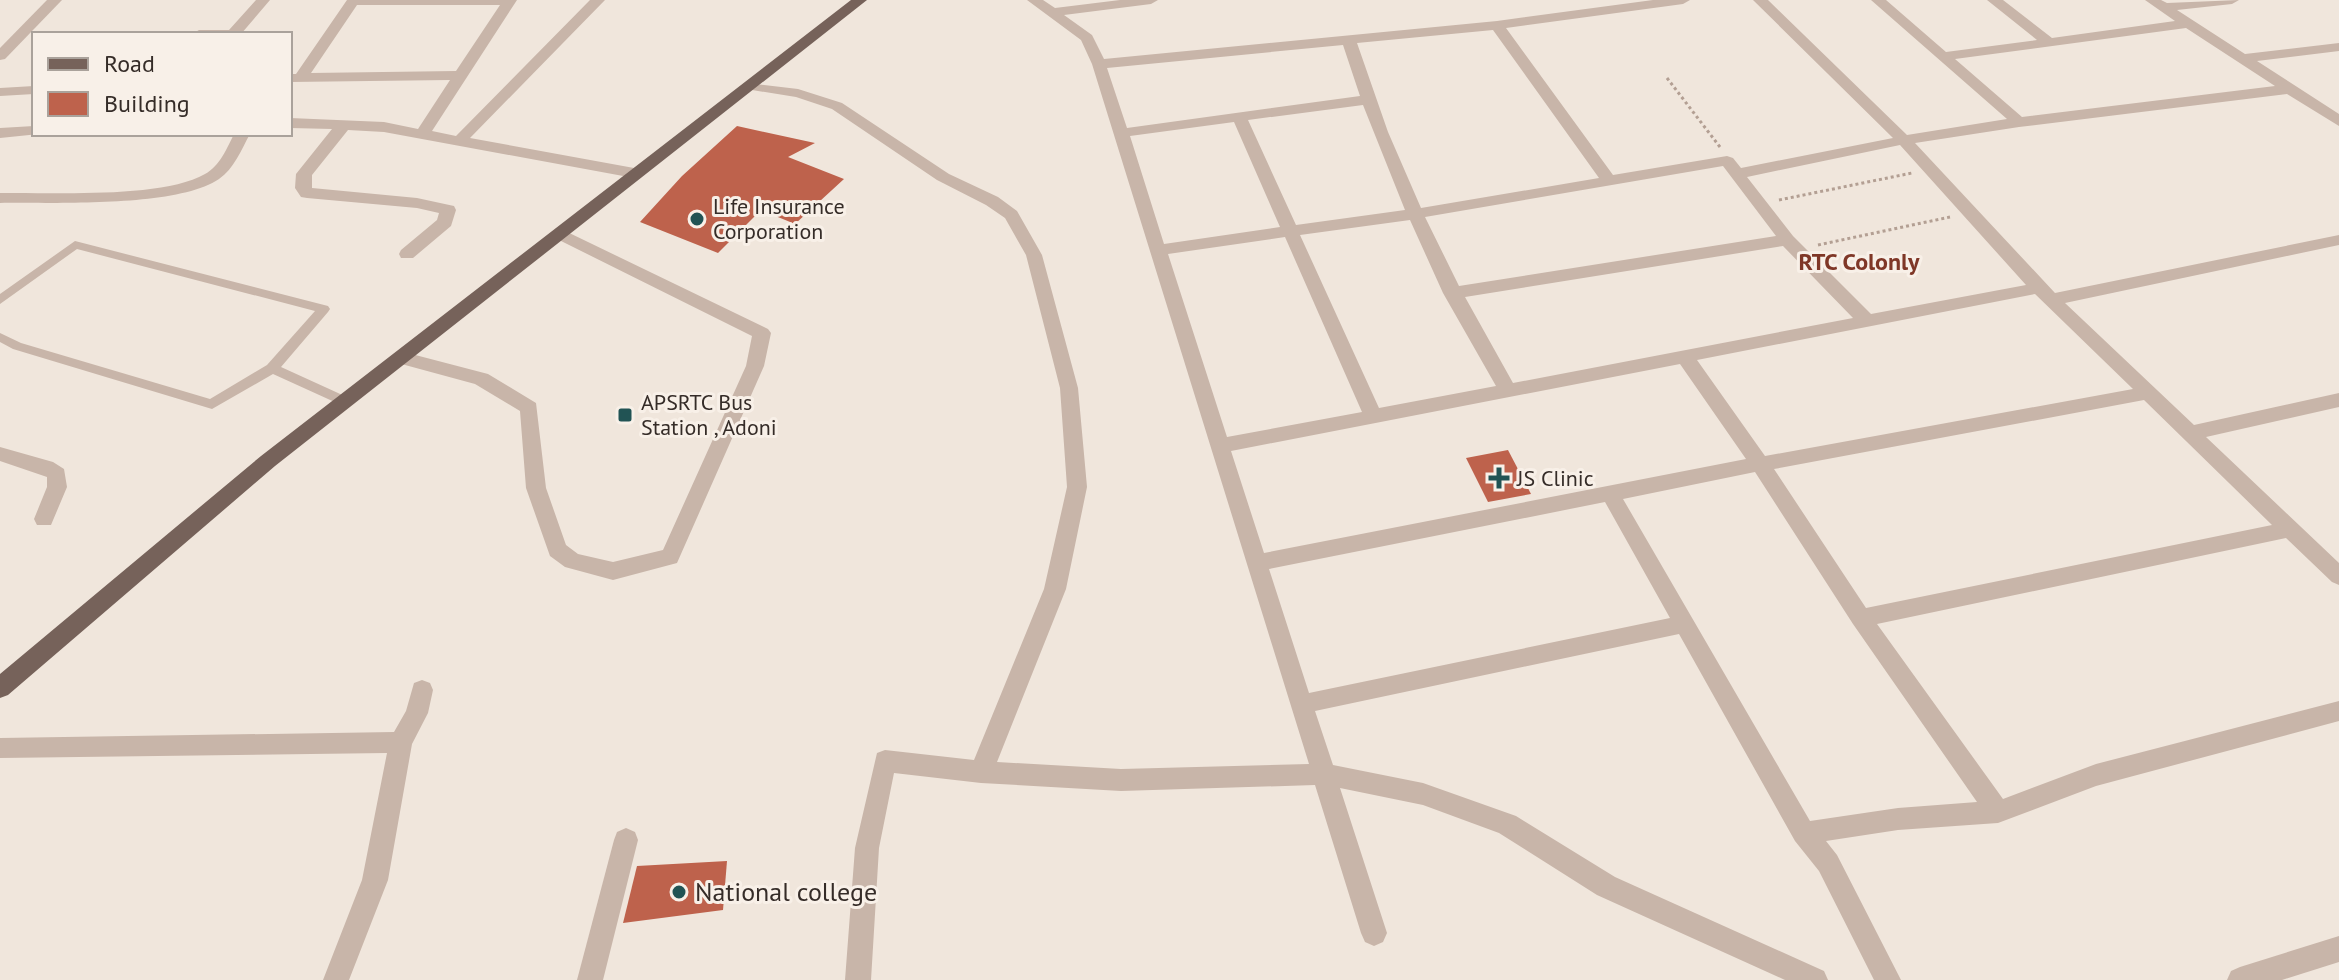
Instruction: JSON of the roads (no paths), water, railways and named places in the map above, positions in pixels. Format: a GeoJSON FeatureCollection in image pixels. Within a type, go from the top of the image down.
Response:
{"type":"FeatureCollection","features":[{"type":"Feature","properties":{"kind":"main road"},"geometry":{"type":"LineString","coordinates":[[0,688],[268,461],[860,0]]}},
{"type":"Feature","properties":{"kind":"street"},"geometry":{"type":"LineString","coordinates":[[0,56],[55,0]]}},
{"type":"Feature","properties":{"kind":"street"},"geometry":{"type":"LineString","coordinates":[[235,32],[263,0]]}},
{"type":"Feature","properties":{"kind":"street"},"geometry":{"type":"LineString","coordinates":[[459,141],[598,0]]}},
{"type":"Feature","properties":{"kind":"street"},"geometry":{"type":"LineString","coordinates":[[1034,0],[1087,38],[1099,64],[1374,933]]}},
{"type":"Feature","properties":{"kind":"street"},"geometry":{"type":"LineString","coordinates":[[1051,13],[1151,0]]}},
{"type":"Feature","properties":{"kind":"street"},"geometry":{"type":"LineString","coordinates":[[1559,0],[1572,14]]}},
{"type":"Feature","properties":{"kind":"street"},"geometry":{"type":"LineString","coordinates":[[1099,64],[1497,25],[1683,0]]}},
{"type":"Feature","properties":{"kind":"street"},"geometry":{"type":"LineString","coordinates":[[1760,0],[1904,140],[2045,294],[2339,576]]}},
{"type":"Feature","properties":{"kind":"street"},"geometry":{"type":"LineString","coordinates":[[1878,0],[2019,122]]}},
{"type":"Feature","properties":{"kind":"street"},"geometry":{"type":"LineString","coordinates":[[1994,0],[2049,42]]}},
{"type":"Feature","properties":{"kind":"street"},"geometry":{"type":"LineString","coordinates":[[2157,4],[2232,0]]}},
{"type":"Feature","properties":{"kind":"street"},"geometry":{"type":"LineString","coordinates":[[295,78],[354,1],[509,1]]}},
{"type":"Feature","properties":{"kind":"street"},"geometry":{"type":"LineString","coordinates":[[422,134],[509,1]]}},
{"type":"Feature","properties":{"kind":"street"},"geometry":{"type":"LineString","coordinates":[[2157,4],[2339,121]]}},
{"type":"Feature","properties":{"kind":"street"},"geometry":{"type":"LineString","coordinates":[[1946,56],[2185,24]]}},
{"type":"Feature","properties":{"kind":"street"},"geometry":{"type":"LineString","coordinates":[[1497,25],[1609,181]]}},
{"type":"Feature","properties":{"kind":"street"},"geometry":{"type":"LineString","coordinates":[[18,39],[32,38]]}},
{"type":"Feature","properties":{"kind":"street"},"geometry":{"type":"LineString","coordinates":[[1349,40],[1367,100],[1414,214],[1452,293],[1508,391]]}},
{"type":"Feature","properties":{"kind":"street"},"geometry":{"type":"LineString","coordinates":[[2241,59],[2339,47]]}},
{"type":"Feature","properties":{"kind":"street"},"geometry":{"type":"LineString","coordinates":[[295,78],[459,75]]}},
{"type":"Feature","properties":{"kind":"street"},"geometry":{"type":"LineString","coordinates":[[751,86],[798,93],[837,106],[943,177],[992,201],[1011,215],[1034,255],[1069,388],[1077,487],[1055,589],[981,772]]}},
{"type":"Feature","properties":{"kind":"street"},"geometry":{"type":"LineString","coordinates":[[1737,174],[1904,140],[2019,122],[2289,89]]}},
{"type":"Feature","properties":{"kind":"street"},"geometry":{"type":"LineString","coordinates":[[0,92],[32,90]]}},
{"type":"Feature","properties":{"kind":"street"},"geometry":{"type":"LineString","coordinates":[[1120,133],[1367,100]]}},
{"type":"Feature","properties":{"kind":"street"},"geometry":{"type":"LineString","coordinates":[[2318,107],[2339,104]]}},
{"type":"Feature","properties":{"kind":"street"},"geometry":{"type":"LineString","coordinates":[[1239,117],[1373,416]]}},
{"type":"Feature","properties":{"kind":"street"},"geometry":{"type":"LineString","coordinates":[[292,123],[384,127],[634,173]]}},
{"type":"Feature","properties":{"kind":"street"},"geometry":{"type":"LineString","coordinates":[[344,125],[304,174],[303,188],[307,193],[417,203],[448,210],[445,222],[407,254]]}},
{"type":"Feature","properties":{"kind":"street"},"geometry":{"type":"LineString","coordinates":[[0,133],[32,131]]}},
{"type":"Feature","properties":{"kind":"street"},"geometry":{"type":"LineString","coordinates":[[0,198],[159,191],[190,186],[209,179],[223,168],[241,136]]}},
{"type":"Feature","properties":{"kind":"street"},"geometry":{"type":"LineString","coordinates":[[1157,250],[1414,214],[1727,161],[1787,240],[1867,321]]}},
{"type":"Feature","properties":{"kind":"street"},"geometry":{"type":"LineString","coordinates":[[400,357],[481,379],[529,408],[536,488],[557,550],[565,556],[572,561],[613,571],[670,557],[755,366],[762,333],[559,233]]}},
{"type":"Feature","properties":{"kind":"street"},"geometry":{"type":"LineString","coordinates":[[1452,293],[1787,240]]}},
{"type":"Feature","properties":{"kind":"street"},"geometry":{"type":"LineString","coordinates":[[1220,446],[1867,321],[2045,294],[2339,240]]}},
{"type":"Feature","properties":{"kind":"street"},"geometry":{"type":"LineString","coordinates":[[1685,357],[1861,618],[1998,812]]}},
{"type":"Feature","properties":{"kind":"street"},"geometry":{"type":"LineString","coordinates":[[1258,563],[1760,464],[2148,393]]}},
{"type":"Feature","properties":{"kind":"street"},"geometry":{"type":"LineString","coordinates":[[2191,433],[2339,400]]}},
{"type":"Feature","properties":{"kind":"street"},"geometry":{"type":"LineString","coordinates":[[0,454],[46,467],[57,474],[57,487],[44,519]]}},
{"type":"Feature","properties":{"kind":"street"},"geometry":{"type":"LineString","coordinates":[[1610,493],[1804,833],[1828,863],[1888,980]]}},
{"type":"Feature","properties":{"kind":"street"},"geometry":{"type":"LineString","coordinates":[[1861,618],[2291,529]]}},
{"type":"Feature","properties":{"kind":"street"},"geometry":{"type":"LineString","coordinates":[[1303,704],[1685,624]]}},
{"type":"Feature","properties":{"kind":"street"},"geometry":{"type":"LineString","coordinates":[[336,980],[375,880],[401,742],[417,713],[422,690]]}},
{"type":"Feature","properties":{"kind":"street"},"geometry":{"type":"LineString","coordinates":[[1804,833],[1898,819],[1998,812],[2096,775],[2339,711]]}},
{"type":"Feature","properties":{"kind":"street"},"geometry":{"type":"LineString","coordinates":[[0,748],[401,742]]}},
{"type":"Feature","properties":{"kind":"street"},"geometry":{"type":"LineString","coordinates":[[858,980],[867,848],[885,761],[981,772],[1121,780],[1325,774],[1423,794],[1507,824],[1606,886],[1815,980]]}},
{"type":"Feature","properties":{"kind":"street"},"geometry":{"type":"LineString","coordinates":[[590,980],[626,840]]}},
{"type":"Feature","properties":{"kind":"street"},"geometry":{"type":"LineString","coordinates":[[2240,980],[2339,949]]}},
{"type":"Feature","properties":{"kind":"lane"},"geometry":{"type":"LineString","coordinates":[[0,300],[75,245],[324,309],[272,368],[212,404],[17,346],[0,337]]}},
{"type":"Feature","properties":{"kind":"lane"},"geometry":{"type":"LineString","coordinates":[[272,368],[344,401]]}},
{"type":"Feature","properties":{"kind":"place","name":"Life Insurance Corporation"},"geometry":{"type":"Point","coordinates":[697,219]}},
{"type":"Feature","properties":{"kind":"place","name":"APSRTC Bus Station , Adoni"},"geometry":{"type":"Point","coordinates":[625,415]}},
{"type":"Feature","properties":{"kind":"place","name":"JS Clinic"},"geometry":{"type":"Point","coordinates":[1499,478]}},
{"type":"Feature","properties":{"kind":"place","name":"National college"},"geometry":{"type":"Point","coordinates":[679,892]}},
{"type":"Feature","properties":{"kind":"district","name":"RTC Colonly"},"geometry":{"type":"Point","coordinates":[1859,262]}}]}
